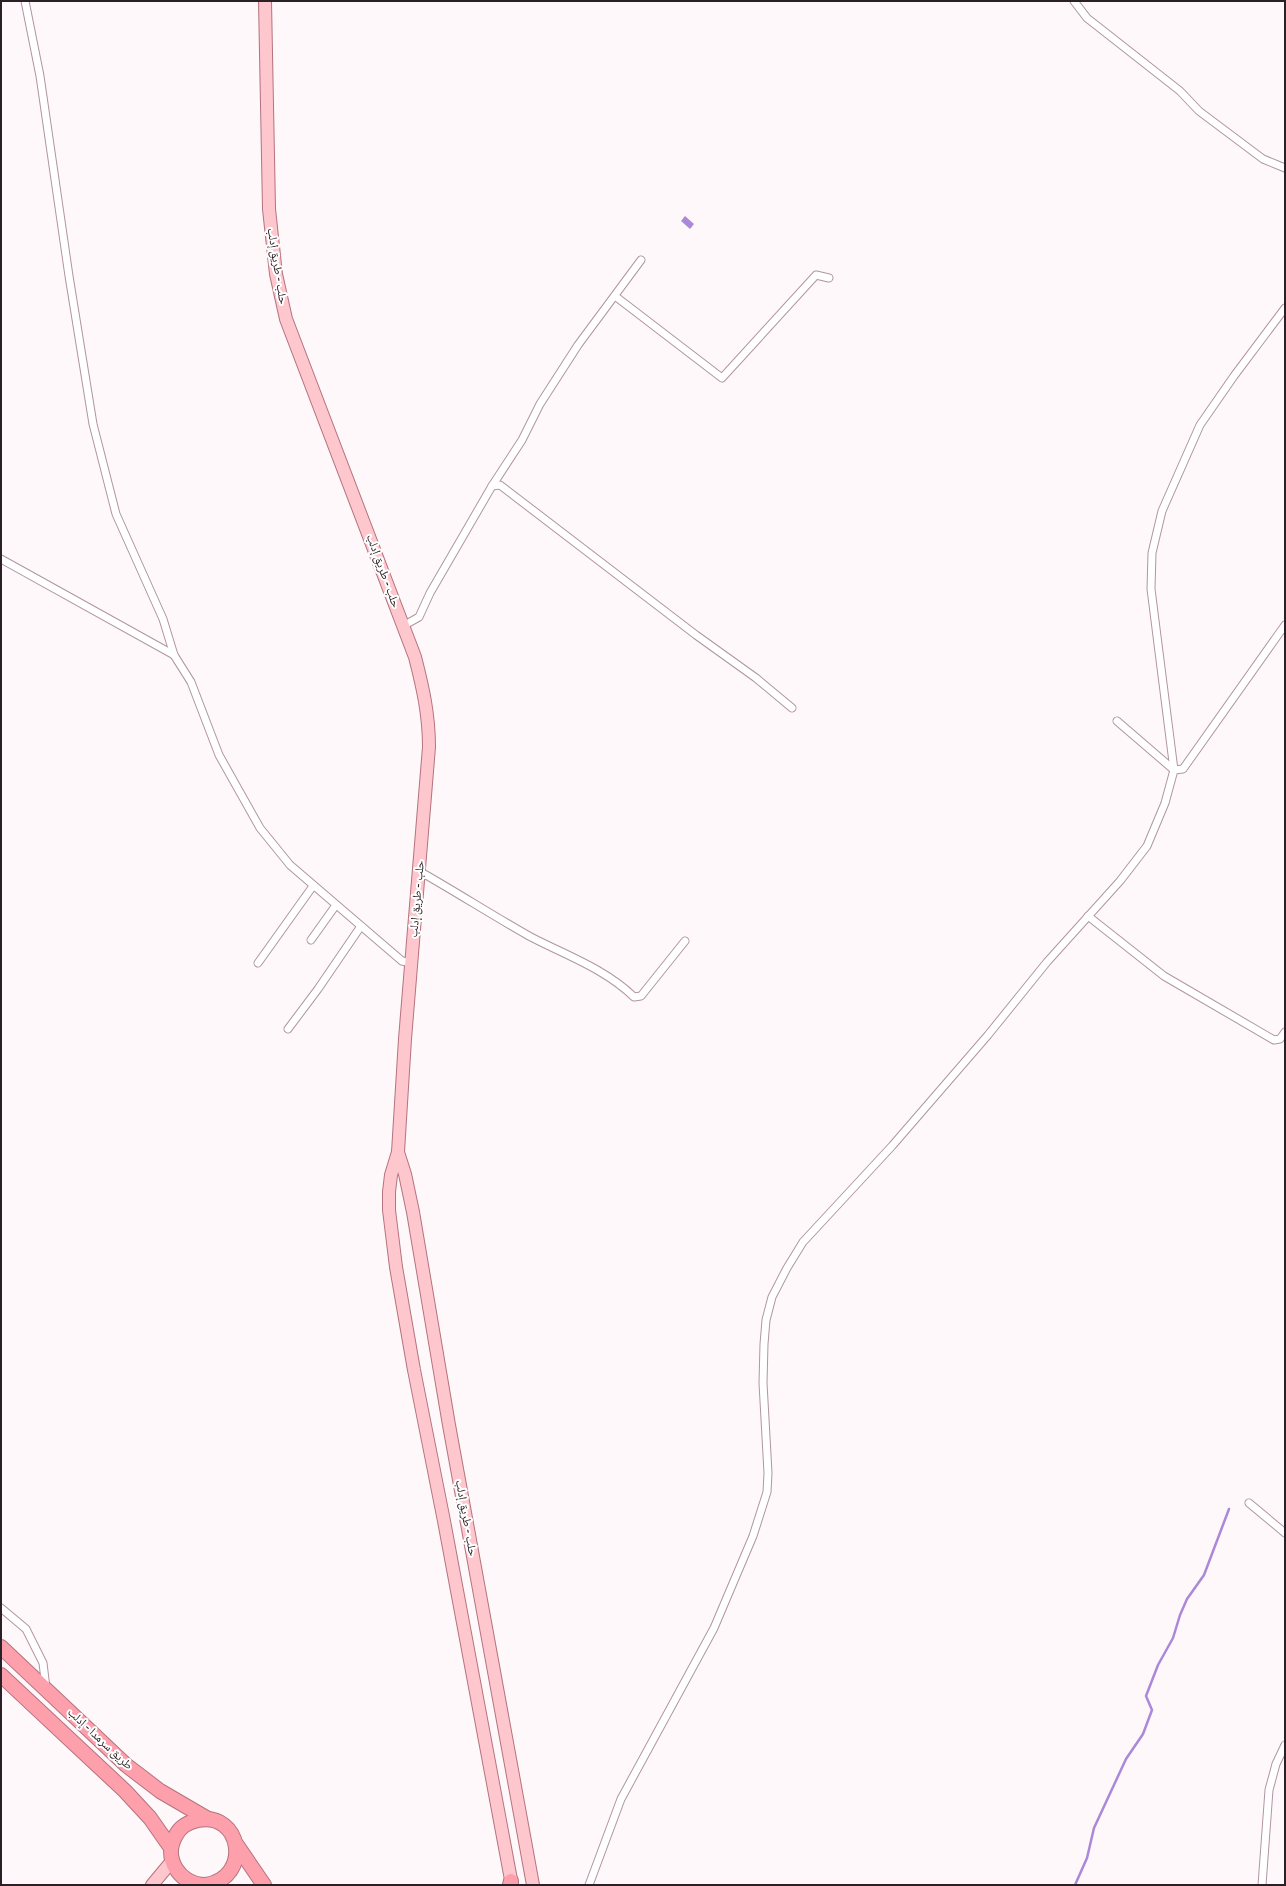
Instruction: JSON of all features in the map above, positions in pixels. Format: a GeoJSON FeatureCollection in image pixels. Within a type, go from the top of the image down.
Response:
{"type":"FeatureCollection","features":[{"type":"Feature","properties":{"kind":"highway","name":"طريق سرمدا - إدلب"},"geometry":{"type":"LineString","coordinates":[[1,1647],[126,1765],[146,1781],[208,1819]]}},
{"type":"Feature","properties":{"kind":"highway","name":"طريق سرمدا - إدلب"},"geometry":{"type":"LineString","coordinates":[[1,1675],[125,1791],[150,1818],[172,1854]]}},
{"type":"Feature","properties":{"kind":"highway"},"geometry":{"type":"LineString","coordinates":[[236,1843],[237,1855],[234,1866],[226,1876],[212,1884],[194,1884],[182,1877],[178,1872],[172,1854],[175,1836],[184,1826],[195,1820],[208,1819],[220,1823],[225,1827],[236,1843],[264,1885]]}},
{"type":"Feature","properties":{"kind":"main road","name":"حلب - طريق إدلب"},"geometry":{"type":"LineString","coordinates":[[265,1],[269,209],[276,274],[286,319],[403,626],[419,672],[425,694],[429,720],[429,747],[398,1152],[391,1175],[389,1210],[396,1267],[511,1884]]}},
{"type":"Feature","properties":{"kind":"main road","name":"حلب - طريق إدلب"},"geometry":{"type":"LineString","coordinates":[[398,1152],[405,1174],[413,1212],[450,1432],[532,1880]]}},
{"type":"Feature","properties":{"kind":"main road"},"geometry":{"type":"LineString","coordinates":[[152,1885],[172,1854]]}},
{"type":"Feature","properties":{"kind":"main road"},"geometry":{"type":"LineString","coordinates":[[511,1884],[532,1880]]}},
{"type":"Feature","properties":{"kind":"street"},"geometry":{"type":"LineString","coordinates":[[26,1],[40,76],[69,276],[93,424],[116,514],[163,619],[174,655],[191,682],[224,766],[260,828],[290,865],[313,886],[402,961],[412,963]]}},
{"type":"Feature","properties":{"kind":"street"},"geometry":{"type":"LineString","coordinates":[[1074,1],[1087,18],[1180,91],[1199,111],[1263,159],[1285,168]]}},
{"type":"Feature","properties":{"kind":"street"},"geometry":{"type":"LineString","coordinates":[[403,626],[419,617],[430,593],[492,486],[570,358],[641,260]]}},
{"type":"Feature","properties":{"kind":"street"},"geometry":{"type":"LineString","coordinates":[[615,296],[722,378],[816,275],[829,278]]}},
{"type":"Feature","properties":{"kind":"street"},"geometry":{"type":"LineString","coordinates":[[589,1885],[621,1799],[683,1688],[714,1628],[753,1536],[767,1492],[768,1473],[763,1383],[766,1320],[772,1297],[803,1242],[892,1146],[988,1035],[1047,962],[1120,881],[1147,846],[1165,803],[1174,770],[1151,589],[1152,553],[1162,511],[1200,425],[1234,376],[1285,308]]}},
{"type":"Feature","properties":{"kind":"street"},"geometry":{"type":"LineString","coordinates":[[492,486],[500,486],[696,635],[756,678],[792,708]]}},
{"type":"Feature","properties":{"kind":"street"},"geometry":{"type":"LineString","coordinates":[[1,560],[174,655]]}},
{"type":"Feature","properties":{"kind":"street"},"geometry":{"type":"LineString","coordinates":[[1117,721],[1174,770],[1182,769],[1285,625]]}},
{"type":"Feature","properties":{"kind":"street"},"geometry":{"type":"LineString","coordinates":[[419,871],[467,897],[529,936],[596,969],[622,986],[634,997],[641,996],[685,941]]}},
{"type":"Feature","properties":{"kind":"street"},"geometry":{"type":"LineString","coordinates":[[258,964],[313,886]]}},
{"type":"Feature","properties":{"kind":"street"},"geometry":{"type":"LineString","coordinates":[[311,940],[336,905]]}},
{"type":"Feature","properties":{"kind":"street"},"geometry":{"type":"LineString","coordinates":[[1088,916],[1164,976],[1274,1040],[1280,1039],[1285,1032]]}},
{"type":"Feature","properties":{"kind":"street"},"geometry":{"type":"LineString","coordinates":[[288,1029],[318,989],[361,926]]}},
{"type":"Feature","properties":{"kind":"street"},"geometry":{"type":"LineString","coordinates":[[1249,1503],[1285,1532]]}},
{"type":"Feature","properties":{"kind":"street"},"geometry":{"type":"LineString","coordinates":[[1,1608],[26,1629],[43,1663],[46,1690]]}},
{"type":"Feature","properties":{"kind":"street"},"geometry":{"type":"LineString","coordinates":[[1262,1885],[1269,1790],[1276,1764],[1285,1745]]}},
{"type":"Feature","properties":{"kind":"shaded area"},"geometry":{"type":"Polygon","coordinates":[[[685,216],[694,224],[690,229],[681,221],[685,216]]]}},
{"type":"Feature","properties":{"kind":"waterway"},"geometry":{"type":"LineString","coordinates":[[1075,1885],[1087,1858],[1094,1828],[1126,1759],[1143,1734],[1152,1710],[1146,1696],[1158,1665],[1173,1638],[1187,1599],[1204,1575],[1229,1509]]}}]}
